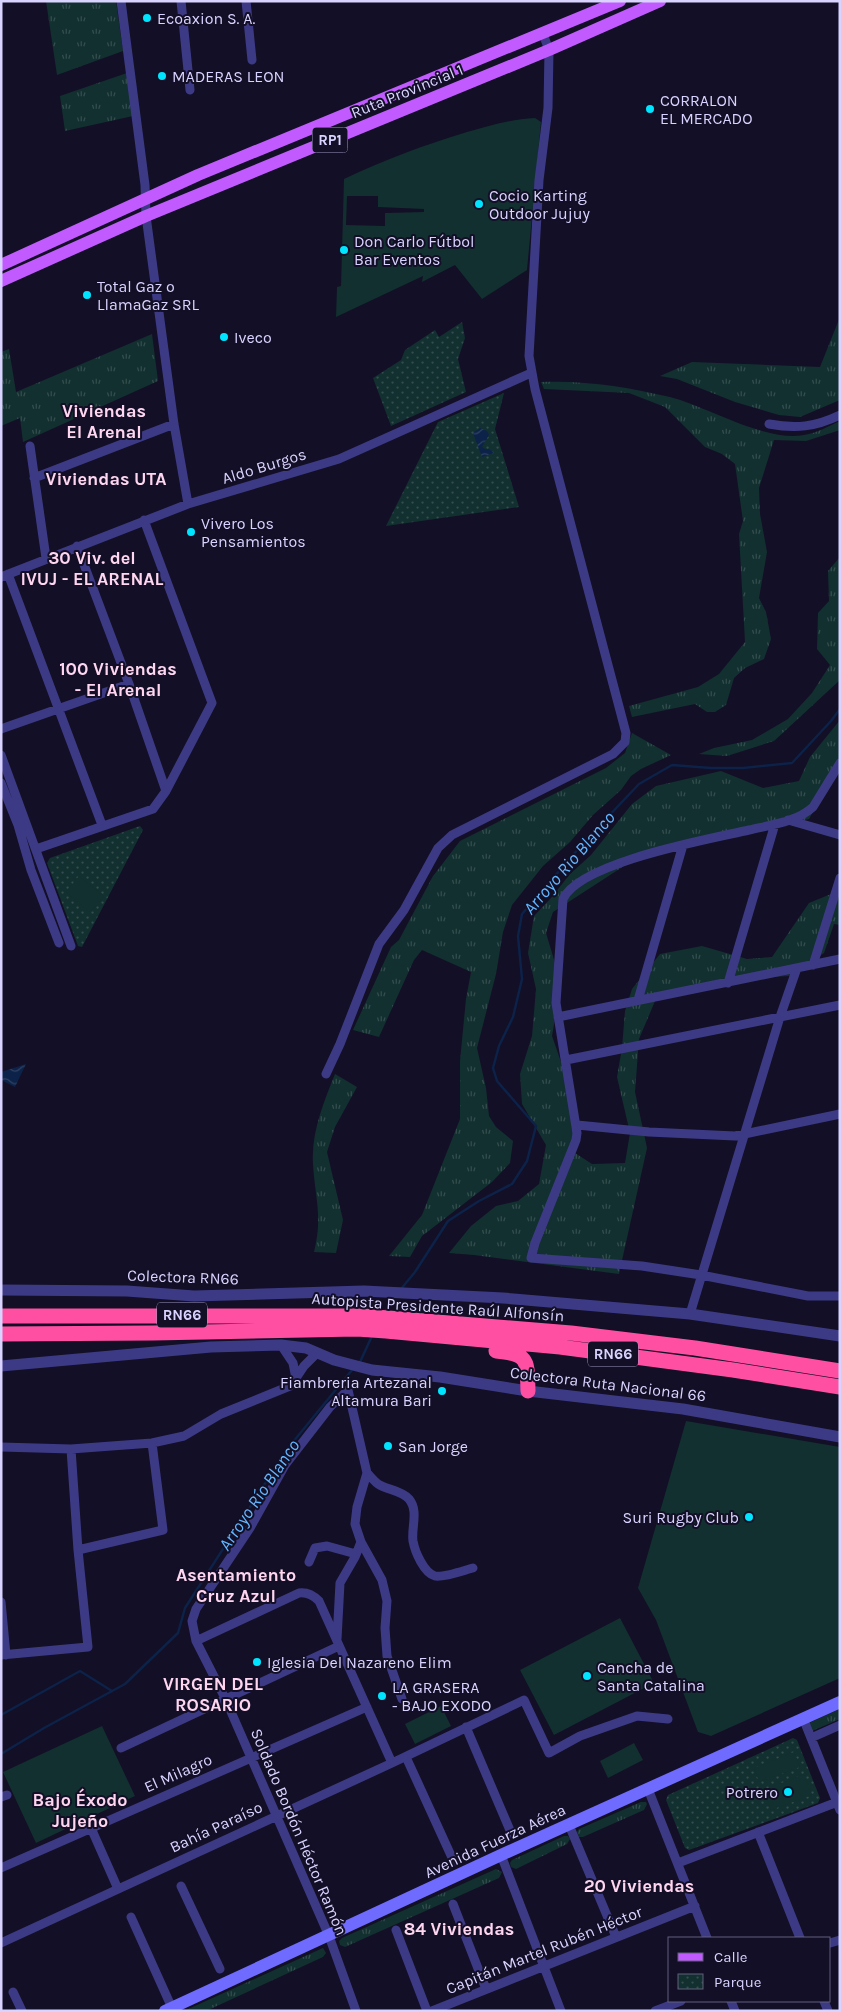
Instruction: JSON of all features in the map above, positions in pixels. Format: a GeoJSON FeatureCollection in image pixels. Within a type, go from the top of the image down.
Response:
{"type":"FeatureCollection","features":[{"type":"Feature","properties":{"kind":"highway","name":"Autopista Presidente Raúl Alfonsín"},"geometry":{"type":"LineString","coordinates":[[1,1316],[361,1325],[560,1347],[733,1370],[840,1387]]}},
{"type":"Feature","properties":{"kind":"highway","name":"Autopista Presidente Raúl Alfonsín"},"geometry":{"type":"LineString","coordinates":[[1,1334],[361,1325]]}},
{"type":"Feature","properties":{"kind":"highway"},"geometry":{"type":"LineString","coordinates":[[361,1325],[513,1352],[522,1357],[527,1364],[528,1392]]}},
{"type":"Feature","properties":{"kind":"highway","name":"Autopista Presidente Raúl Alfonsín"},"geometry":{"type":"LineString","coordinates":[[387,1329],[571,1333],[695,1348],[840,1371]]}},
{"type":"Feature","properties":{"kind":"main road","name":"Ruta Provincial 1"},"geometry":{"type":"LineString","coordinates":[[1,265],[198,175],[620,1]]}},
{"type":"Feature","properties":{"kind":"main road","name":"Ruta Provincial 1"},"geometry":{"type":"LineString","coordinates":[[1,281],[146,216],[550,50],[660,1]]}},
{"type":"Feature","properties":{"kind":"main road","name":"Avenida Fuerza Aérea"},"geometry":{"type":"LineString","coordinates":[[169,2009],[501,1855],[840,1702]]}},
{"type":"Feature","properties":{"kind":"street"},"geometry":{"type":"LineString","coordinates":[[121,1],[135,100],[146,216],[174,424],[188,504]]}},
{"type":"Feature","properties":{"kind":"street"},"geometry":{"type":"LineString","coordinates":[[181,1],[190,90]]}},
{"type":"Feature","properties":{"kind":"street"},"geometry":{"type":"LineString","coordinates":[[246,1],[252,60]]}},
{"type":"Feature","properties":{"kind":"street"},"geometry":{"type":"LineString","coordinates":[[326,1074],[340,1044],[379,944],[404,910],[438,848],[452,835],[613,754],[625,742],[626,733],[531,373],[529,356],[539,180],[548,108],[550,50],[543,34]]}},
{"type":"Feature","properties":{"kind":"street","name":"Aldo Burgos"},"geometry":{"type":"LineString","coordinates":[[5,576],[46,558],[188,504],[338,459],[531,373]]}},
{"type":"Feature","properties":{"kind":"street"},"geometry":{"type":"LineString","coordinates":[[769,424],[790,428],[822,424],[840,415]]}},
{"type":"Feature","properties":{"kind":"street"},"geometry":{"type":"LineString","coordinates":[[34,478],[174,424]]}},
{"type":"Feature","properties":{"kind":"street"},"geometry":{"type":"LineString","coordinates":[[30,446],[46,558]]}},
{"type":"Feature","properties":{"kind":"street"},"geometry":{"type":"LineString","coordinates":[[36,850],[153,808],[166,791],[212,703],[144,520]]}},
{"type":"Feature","properties":{"kind":"street"},"geometry":{"type":"LineString","coordinates":[[77,546],[129,684],[166,791]]}},
{"type":"Feature","properties":{"kind":"street"},"geometry":{"type":"LineString","coordinates":[[5,576],[60,707],[102,825]]}},
{"type":"Feature","properties":{"kind":"street"},"geometry":{"type":"LineString","coordinates":[[1,729],[129,684]]}},
{"type":"Feature","properties":{"kind":"street"},"geometry":{"type":"LineString","coordinates":[[1,755],[71,946]]}},
{"type":"Feature","properties":{"kind":"street"},"geometry":{"type":"LineString","coordinates":[[840,763],[808,812],[775,824],[683,845],[612,866],[573,886],[566,893],[563,899],[556,1003],[577,1126],[576,1140],[530,1258],[642,1266],[701,1275],[808,1296],[840,1296]]}},
{"type":"Feature","properties":{"kind":"street"},"geometry":{"type":"LineString","coordinates":[[1,783],[18,825],[31,870],[59,943]]}},
{"type":"Feature","properties":{"kind":"street"},"geometry":{"type":"LineString","coordinates":[[788,820],[840,836]]}},
{"type":"Feature","properties":{"kind":"street"},"geometry":{"type":"LineString","coordinates":[[728,983],[775,824]]}},
{"type":"Feature","properties":{"kind":"street"},"geometry":{"type":"LineString","coordinates":[[638,1000],[683,845]]}},
{"type":"Feature","properties":{"kind":"street"},"geometry":{"type":"LineString","coordinates":[[813,964],[840,878]]}},
{"type":"Feature","properties":{"kind":"street"},"geometry":{"type":"LineString","coordinates":[[558,1017],[840,959]]}},
{"type":"Feature","properties":{"kind":"street"},"geometry":{"type":"LineString","coordinates":[[797,968],[780,1017],[690,1314],[840,1336]]}},
{"type":"Feature","properties":{"kind":"street"},"geometry":{"type":"LineString","coordinates":[[566,1060],[840,1005]]}},
{"type":"Feature","properties":{"kind":"street"},"geometry":{"type":"LineString","coordinates":[[577,1126],[735,1136],[840,1114]]}},
{"type":"Feature","properties":{"kind":"street","name":"Colectora RN66"},"geometry":{"type":"LineString","coordinates":[[1,1290],[127,1291],[194,1296],[247,1296],[364,1291],[571,1303],[690,1314]]}},
{"type":"Feature","properties":{"kind":"street","name":"Colectora Ruta Nacional 66"},"geometry":{"type":"LineString","coordinates":[[1,1366],[90,1360],[210,1347],[286,1353],[306,1348],[334,1360],[372,1370],[440,1377],[528,1392],[683,1409],[840,1437]]}},
{"type":"Feature","properties":{"kind":"street"},"geometry":{"type":"LineString","coordinates":[[286,1353],[296,1370],[296,1378]]}},
{"type":"Feature","properties":{"kind":"street"},"geometry":{"type":"LineString","coordinates":[[1,1447],[71,1449],[152,1443],[184,1436],[240,1405],[290,1386],[306,1364],[318,1353]]}},
{"type":"Feature","properties":{"kind":"street","name":"Soldado Bordón Héctor Ramón"},"geometry":{"type":"LineString","coordinates":[[356,2011],[328,1936],[225,1698],[196,1641],[192,1621],[196,1609],[250,1528],[286,1466],[330,1407],[348,1390],[367,1473]]}},
{"type":"Feature","properties":{"kind":"street"},"geometry":{"type":"LineString","coordinates":[[78,1550],[163,1530],[152,1443]]}},
{"type":"Feature","properties":{"kind":"street"},"geometry":{"type":"LineString","coordinates":[[1,1602],[4,1655],[88,1647],[78,1550],[71,1449]]}},
{"type":"Feature","properties":{"kind":"street"},"geometry":{"type":"LineString","coordinates":[[402,1699],[387,1656],[385,1628],[388,1601],[382,1580],[361,1542],[355,1524],[357,1508],[367,1473],[378,1484],[401,1494],[409,1500],[414,1509],[413,1541],[419,1557],[428,1572],[435,1576],[441,1576],[473,1568]]}},
{"type":"Feature","properties":{"kind":"street"},"geometry":{"type":"LineString","coordinates":[[338,1644],[337,1616],[340,1583],[361,1542]]}},
{"type":"Feature","properties":{"kind":"street"},"geometry":{"type":"LineString","coordinates":[[309,1562],[315,1548],[327,1546],[356,1554]]}},
{"type":"Feature","properties":{"kind":"street"},"geometry":{"type":"LineString","coordinates":[[196,1641],[300,1593],[310,1594],[319,1601],[392,1763]]}},
{"type":"Feature","properties":{"kind":"street"},"geometry":{"type":"LineString","coordinates":[[121,1748],[338,1644]]}},
{"type":"Feature","properties":{"kind":"street","name":"Bahía Paraíso"},"geometry":{"type":"LineString","coordinates":[[1,1942],[406,1757],[524,1700],[549,1753],[580,1736],[637,1716],[668,1719]]}},
{"type":"Feature","properties":{"kind":"street","name":"El Milagro"},"geometry":{"type":"LineString","coordinates":[[1,1868],[367,1707]]}},
{"type":"Feature","properties":{"kind":"street"},"geometry":{"type":"LineString","coordinates":[[678,1863],[758,1832],[839,1804],[803,1718]]}},
{"type":"Feature","properties":{"kind":"street"},"geometry":{"type":"LineString","coordinates":[[811,1738],[840,1725]]}},
{"type":"Feature","properties":{"kind":"street"},"geometry":{"type":"LineString","coordinates":[[466,1727],[512,1835]]}},
{"type":"Feature","properties":{"kind":"street"},"geometry":{"type":"LineString","coordinates":[[406,1757],[454,1862]]}},
{"type":"Feature","properties":{"kind":"street"},"geometry":{"type":"LineString","coordinates":[[648,1789],[707,1937]]}},
{"type":"Feature","properties":{"kind":"street"},"geometry":{"type":"LineString","coordinates":[[569,1825],[616,1937]]}},
{"type":"Feature","properties":{"kind":"street"},"geometry":{"type":"LineString","coordinates":[[91,1828],[118,1889]]}},
{"type":"Feature","properties":{"kind":"street"},"geometry":{"type":"LineString","coordinates":[[758,1832],[800,1937]]}},
{"type":"Feature","properties":{"kind":"street"},"geometry":{"type":"LineString","coordinates":[[501,1855],[561,2011]]}},
{"type":"Feature","properties":{"kind":"street"},"geometry":{"type":"LineString","coordinates":[[181,1886],[220,1969]]}},
{"type":"Feature","properties":{"kind":"street"},"geometry":{"type":"LineString","coordinates":[[453,1904],[486,1989]]}},
{"type":"Feature","properties":{"kind":"street","name":"Capitán Martel Rubén Héctor"},"geometry":{"type":"LineString","coordinates":[[432,2011],[695,1906]]}},
{"type":"Feature","properties":{"kind":"street"},"geometry":{"type":"LineString","coordinates":[[131,1917],[169,2009]]}},
{"type":"Feature","properties":{"kind":"street"},"geometry":{"type":"LineString","coordinates":[[396,1930],[427,2011]]}},
{"type":"Feature","properties":{"kind":"street"},"geometry":{"type":"LineString","coordinates":[[14,1992],[22,2011]]}},
{"type":"Feature","properties":{"kind":"street"},"geometry":{"type":"LineString","coordinates":[[655,2011],[678,2002]]}},
{"type":"Feature","properties":{"kind":"green space"},"geometry":{"type":"Polygon","coordinates":[[[46,1],[116,1],[123,51],[57,75],[46,1]]]}},
{"type":"Feature","properties":{"kind":"green space"},"geometry":{"type":"Polygon","coordinates":[[[127,73],[133,116],[65,131],[60,96],[127,73]]]}},
{"type":"Feature","properties":{"kind":"green space","name":"Cocio Karting Outdoor Jujuy"},"geometry":{"type":"Polygon","coordinates":[[[535,118],[541,122],[527,270],[482,299],[455,265],[422,282],[423,276],[336,317],[337,287],[341,286],[344,179],[389,159],[435,142],[492,125],[535,118]],[[347,196],[346,225],[385,226],[385,213],[424,212],[424,209],[378,207],[378,196],[347,196]]]}},
{"type":"Feature","properties":{"kind":"green space"},"geometry":{"type":"Polygon","coordinates":[[[840,317],[840,400],[800,417],[779,415],[735,402],[677,379],[660,376],[692,362],[820,367],[840,317]]]}},
{"type":"Feature","properties":{"kind":"green space"},"geometry":{"type":"Polygon","coordinates":[[[462,322],[465,338],[458,359],[466,392],[391,426],[373,378],[401,360],[405,350],[435,330],[439,337],[462,322]]]}},
{"type":"Feature","properties":{"kind":"green space"},"geometry":{"type":"Polygon","coordinates":[[[152,334],[158,381],[23,442],[20,418],[1,426],[1,352],[9,349],[16,392],[152,334]]]}},
{"type":"Feature","properties":{"kind":"green space"},"geometry":{"type":"Polygon","coordinates":[[[541,382],[590,383],[654,393],[685,402],[754,429],[789,436],[814,433],[840,421],[840,430],[806,441],[774,440],[759,488],[760,514],[767,552],[759,598],[766,612],[771,639],[764,659],[745,668],[734,678],[726,705],[715,712],[707,712],[695,704],[632,717],[629,706],[698,687],[719,674],[745,642],[739,534],[743,521],[735,464],[722,454],[705,447],[665,407],[629,393],[544,389],[541,382]]]}},
{"type":"Feature","properties":{"kind":"green space"},"geometry":{"type":"Polygon","coordinates":[[[504,393],[495,429],[519,507],[386,526],[438,422],[504,393]]]}},
{"type":"Feature","properties":{"kind":"green space"},"geometry":{"type":"Polygon","coordinates":[[[840,557],[840,680],[774,741],[727,756],[699,754],[714,748],[752,740],[788,719],[812,693],[830,665],[817,649],[818,613],[829,601],[828,571],[840,557]]]}},
{"type":"Feature","properties":{"kind":"green space"},"geometry":{"type":"Polygon","coordinates":[[[840,720],[840,762],[809,819],[644,853],[553,912],[546,933],[561,983],[552,1036],[570,1088],[575,1153],[592,1164],[625,1163],[630,1133],[617,1077],[625,1011],[632,989],[660,954],[702,946],[747,959],[772,957],[809,903],[831,894],[840,872],[840,925],[834,924],[824,953],[790,976],[721,979],[658,994],[639,1039],[635,1092],[647,1148],[619,1274],[449,1253],[471,1226],[496,1206],[518,1201],[539,1184],[546,1145],[522,1104],[520,1074],[532,1036],[536,989],[528,953],[534,916],[570,874],[591,855],[632,804],[656,786],[721,771],[763,788],[799,781],[810,757],[840,720]]]}},
{"type":"Feature","properties":{"kind":"green space"},"geometry":{"type":"Polygon","coordinates":[[[632,733],[671,755],[641,769],[631,776],[621,790],[593,815],[570,842],[543,866],[512,905],[503,932],[496,974],[477,1048],[486,1088],[489,1116],[496,1127],[513,1141],[510,1163],[492,1182],[422,1236],[410,1257],[389,1256],[422,1215],[460,1119],[460,1061],[466,999],[471,972],[422,950],[414,960],[379,1037],[353,1030],[391,947],[399,940],[433,876],[460,841],[606,768],[625,753],[632,733]]]}},
{"type":"Feature","properties":{"kind":"green space"},"geometry":{"type":"Polygon","coordinates":[[[140,826],[143,830],[82,947],[78,946],[47,863],[50,858],[140,826]]]}},
{"type":"Feature","properties":{"kind":"green space"},"geometry":{"type":"Polygon","coordinates":[[[79,876],[104,896],[90,912],[66,892],[79,876]]]}},
{"type":"Feature","properties":{"kind":"green space"},"geometry":{"type":"Polygon","coordinates":[[[335,1074],[357,1087],[335,1127],[327,1152],[343,1220],[336,1253],[314,1252],[318,1228],[318,1207],[313,1164],[314,1140],[319,1118],[335,1074]]]}},
{"type":"Feature","properties":{"kind":"green space","name":"Suri Rugby Club"},"geometry":{"type":"Polygon","coordinates":[[[686,1421],[840,1447],[840,1678],[711,1736],[698,1732],[656,1620],[638,1588],[686,1421]]]}},
{"type":"Feature","properties":{"kind":"green space","name":"Cancha de Santa Catalina"},"geometry":{"type":"Polygon","coordinates":[[[620,1618],[654,1683],[554,1735],[520,1670],[620,1618]]]}},
{"type":"Feature","properties":{"kind":"green space"},"geometry":{"type":"Polygon","coordinates":[[[441,1706],[451,1726],[415,1744],[405,1724],[441,1706]]]}},
{"type":"Feature","properties":{"kind":"green space"},"geometry":{"type":"Polygon","coordinates":[[[840,1709],[840,1719],[812,1731],[809,1723],[840,1709]]]}},
{"type":"Feature","properties":{"kind":"green space"},"geometry":{"type":"Polygon","coordinates":[[[102,1726],[135,1796],[36,1843],[3,1772],[102,1726]]]}},
{"type":"Feature","properties":{"kind":"green space"},"geometry":{"type":"Polygon","coordinates":[[[793,1738],[797,1740],[820,1798],[818,1803],[689,1850],[685,1848],[666,1800],[668,1795],[793,1738]]]}},
{"type":"Feature","properties":{"kind":"green space"},"geometry":{"type":"Polygon","coordinates":[[[634,1743],[643,1760],[608,1778],[600,1761],[634,1743]]]}},
{"type":"Feature","properties":{"kind":"green space","name":"Potrero"},"geometry":{"type":"Polygon","coordinates":[[[794,1752],[800,1767],[759,1782],[754,1768],[794,1752]]]}},
{"type":"Feature","properties":{"kind":"green space","name":"Potrero"},"geometry":{"type":"Polygon","coordinates":[[[804,1774],[812,1795],[771,1810],[764,1790],[804,1774]]]}},
{"type":"Feature","properties":{"kind":"green space"},"geometry":{"type":"Polygon","coordinates":[[[641,1802],[646,1802],[647,1804],[644,1810],[583,1837],[579,1837],[577,1832],[579,1829],[641,1802]]]}},
{"type":"Feature","properties":{"kind":"green space"},"geometry":{"type":"Polygon","coordinates":[[[564,1836],[568,1836],[570,1839],[567,1844],[516,1869],[511,1867],[510,1863],[512,1860],[564,1836]]]}},
{"type":"Feature","properties":{"kind":"green space"},"geometry":{"type":"Polygon","coordinates":[[[496,1869],[502,1872],[499,1878],[345,1947],[340,1945],[339,1941],[342,1938],[496,1869]]]}},
{"type":"Feature","properties":{"kind":"green space"},"geometry":{"type":"Polygon","coordinates":[[[323,1948],[326,1953],[323,1957],[206,2011],[184,2011],[323,1948]]]}},
{"type":"Feature","properties":{"kind":"water"},"geometry":{"type":"Polygon","coordinates":[[[480,428],[487,431],[489,435],[482,447],[494,453],[482,457],[473,433],[480,428]]]}},
{"type":"Feature","properties":{"kind":"water"},"geometry":{"type":"Polygon","coordinates":[[[26,1064],[15,1087],[1,1080],[1,1072],[26,1064]]]}},
{"type":"Feature","properties":{"kind":"waterway","name":"Arroyo Rio Blanco"},"geometry":{"type":"LineString","coordinates":[[401,1289],[415,1272],[448,1221],[479,1201],[512,1184],[527,1161],[536,1126],[497,1081],[493,1068],[499,1046],[513,1017],[522,979],[518,936],[522,914],[586,840],[639,784],[672,765],[743,768],[792,763],[840,709]]}},
{"type":"Feature","properties":{"kind":"waterway","name":"Arroyo Rio Blanco"},"geometry":{"type":"LineString","coordinates":[[384,1313],[394,1297]]}},
{"type":"Feature","properties":{"kind":"waterway","name":"Arroyo Río Blanco"},"geometry":{"type":"LineString","coordinates":[[360,1362],[372,1336]]}},
{"type":"Feature","properties":{"kind":"waterway","name":"Arroyo Río Blanco"},"geometry":{"type":"LineString","coordinates":[[1,1754],[44,1728],[125,1684],[178,1633],[185,1608],[288,1448],[352,1370]]}},
{"type":"Feature","properties":{"kind":"waterway"},"geometry":{"type":"LineString","coordinates":[[1,1715],[80,1671],[112,1691]]}},
{"type":"Feature","properties":{"kind":"place","name":"Ecoaxion S. A."},"geometry":{"type":"Point","coordinates":[147,18]}},
{"type":"Feature","properties":{"kind":"place","name":"MADERAS LEON"},"geometry":{"type":"Point","coordinates":[162,76]}},
{"type":"Feature","properties":{"kind":"place","name":"CORRALON EL MERCADO"},"geometry":{"type":"Point","coordinates":[650,109]}},
{"type":"Feature","properties":{"kind":"place","name":"Cocio Karting Outdoor Jujuy"},"geometry":{"type":"Point","coordinates":[479,204]}},
{"type":"Feature","properties":{"kind":"place","name":"Don Carlo Fútbol Bar Eventos"},"geometry":{"type":"Point","coordinates":[344,250]}},
{"type":"Feature","properties":{"kind":"place","name":"Total Gaz o LlamaGaz SRL"},"geometry":{"type":"Point","coordinates":[87,295]}},
{"type":"Feature","properties":{"kind":"place","name":"Iveco"},"geometry":{"type":"Point","coordinates":[224,337]}},
{"type":"Feature","properties":{"kind":"place","name":"Vivero Los Pensamientos"},"geometry":{"type":"Point","coordinates":[191,532]}},
{"type":"Feature","properties":{"kind":"place","name":"Fiambreria Artezanal Altamura Bari"},"geometry":{"type":"Point","coordinates":[442,1391]}},
{"type":"Feature","properties":{"kind":"place","name":"San Jorge"},"geometry":{"type":"Point","coordinates":[388,1446]}},
{"type":"Feature","properties":{"kind":"place","name":"Suri Rugby Club"},"geometry":{"type":"Point","coordinates":[749,1517]}},
{"type":"Feature","properties":{"kind":"place","name":"Iglesia Del Nazareno Elim"},"geometry":{"type":"Point","coordinates":[257,1662]}},
{"type":"Feature","properties":{"kind":"place","name":"Cancha de Santa Catalina"},"geometry":{"type":"Point","coordinates":[587,1676]}},
{"type":"Feature","properties":{"kind":"place","name":"LA GRASERA - BAJO EXODO"},"geometry":{"type":"Point","coordinates":[382,1696]}},
{"type":"Feature","properties":{"kind":"place","name":"Potrero"},"geometry":{"type":"Point","coordinates":[788,1792]}},
{"type":"Feature","properties":{"kind":"district","name":"Viviendas El Arenal"},"geometry":{"type":"Point","coordinates":[104,421]}},
{"type":"Feature","properties":{"kind":"district","name":"Viviendas UTA"},"geometry":{"type":"Point","coordinates":[106,479]}},
{"type":"Feature","properties":{"kind":"district","name":"30 Viv. del IVUJ - EL ARENAL"},"geometry":{"type":"Point","coordinates":[92,568]}},
{"type":"Feature","properties":{"kind":"district","name":"100 Viviendas - El Arenal"},"geometry":{"type":"Point","coordinates":[118,680]}},
{"type":"Feature","properties":{"kind":"district","name":"Asentamiento Cruz Azul"},"geometry":{"type":"Point","coordinates":[236,1585]}},
{"type":"Feature","properties":{"kind":"district","name":"VIRGEN DEL ROSARIO"},"geometry":{"type":"Point","coordinates":[213,1694]}},
{"type":"Feature","properties":{"kind":"district","name":"Bajo Éxodo Jujeño"},"geometry":{"type":"Point","coordinates":[80,1810]}},
{"type":"Feature","properties":{"kind":"district","name":"20 Viviendas"},"geometry":{"type":"Point","coordinates":[639,1886]}},
{"type":"Feature","properties":{"kind":"district","name":"84 Viviendas"},"geometry":{"type":"Point","coordinates":[459,1929]}}]}
